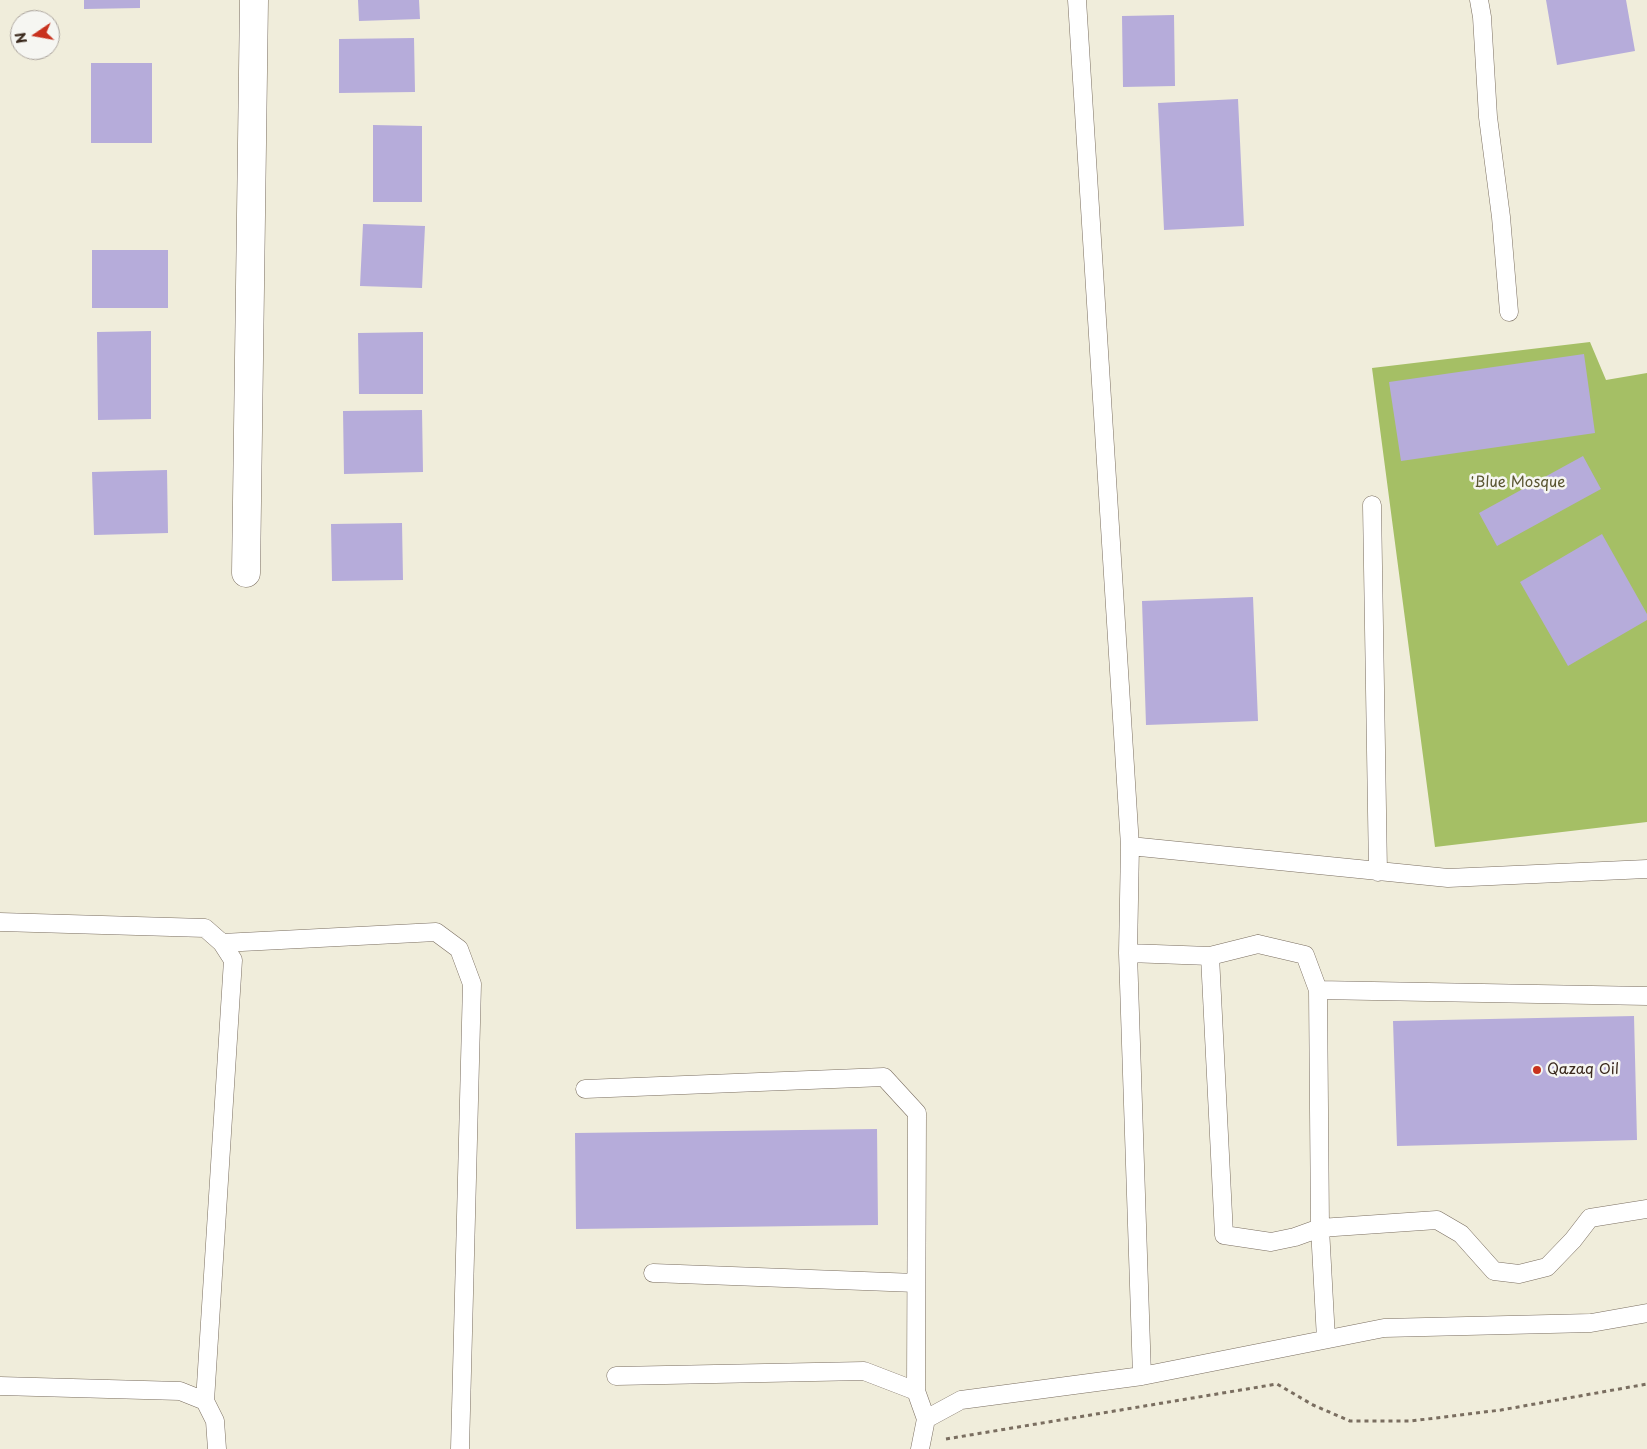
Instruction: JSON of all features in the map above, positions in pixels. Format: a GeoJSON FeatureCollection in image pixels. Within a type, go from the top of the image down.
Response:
{"type":"FeatureCollection","features":[{"type":"Feature","properties":{"kind":"street"},"geometry":{"type":"LineString","coordinates":[[246,573],[254,0]]}},
{"type":"Feature","properties":{"kind":"lane"},"geometry":{"type":"LineString","coordinates":[[1077,0],[1130,846],[1128,953],[1142,1376]]}},
{"type":"Feature","properties":{"kind":"lane"},"geometry":{"type":"LineString","coordinates":[[1479,0],[1482,17],[1488,117],[1501,216],[1509,312]]}},
{"type":"Feature","properties":{"kind":"lane"},"geometry":{"type":"LineString","coordinates":[[1372,505],[1378,872]]}},
{"type":"Feature","properties":{"kind":"lane"},"geometry":{"type":"LineString","coordinates":[[1130,846],[1448,878],[1647,869]]}},
{"type":"Feature","properties":{"kind":"lane"},"geometry":{"type":"LineString","coordinates":[[0,922],[205,928],[222,943],[233,960],[205,1400],[214,1420],[216,1449]]}},
{"type":"Feature","properties":{"kind":"lane"},"geometry":{"type":"LineString","coordinates":[[222,943],[436,932],[459,949],[472,984],[460,1449]]}},
{"type":"Feature","properties":{"kind":"lane"},"geometry":{"type":"LineString","coordinates":[[1128,953],[1210,956],[1258,944],[1305,955],[1318,990],[1320,1228],[1326,1339]]}},
{"type":"Feature","properties":{"kind":"lane"},"geometry":{"type":"LineString","coordinates":[[1210,956],[1224,1234],[1271,1242],[1295,1237],[1320,1228],[1436,1220],[1461,1234],[1494,1271],[1519,1274],[1548,1267],[1590,1218],[1647,1209]]}},
{"type":"Feature","properties":{"kind":"lane"},"geometry":{"type":"LineString","coordinates":[[1318,990],[1647,996]]}},
{"type":"Feature","properties":{"kind":"lane"},"geometry":{"type":"LineString","coordinates":[[585,1089],[884,1077],[917,1113],[916,1391],[926,1419],[920,1446]]}},
{"type":"Feature","properties":{"kind":"lane"},"geometry":{"type":"LineString","coordinates":[[653,1273],[916,1283]]}},
{"type":"Feature","properties":{"kind":"lane"},"geometry":{"type":"LineString","coordinates":[[926,1419],[961,1400],[1142,1376],[1384,1328],[1591,1323],[1647,1313]]}},
{"type":"Feature","properties":{"kind":"lane"},"geometry":{"type":"LineString","coordinates":[[616,1376],[864,1372],[916,1391]]}},
{"type":"Feature","properties":{"kind":"lane"},"geometry":{"type":"LineString","coordinates":[[0,1386],[180,1391],[205,1400]]}},
{"type":"Feature","properties":{"kind":"path"},"geometry":{"type":"LineString","coordinates":[[920,1446],[1277,1384],[1313,1405],[1350,1421],[1411,1421],[1501,1410],[1647,1384]]}},
{"type":"Feature","properties":{"kind":"green space","name":"'Blue Mosque"},"geometry":{"type":"Polygon","coordinates":[[[1590,342],[1606,380],[1647,373],[1647,822],[1435,847],[1372,368],[1590,342]]]}},
{"type":"Feature","properties":{"kind":"building"},"geometry":{"type":"Polygon","coordinates":[[[84,0],[140,0],[140,8],[84,9],[84,0]]]}},
{"type":"Feature","properties":{"kind":"building"},"geometry":{"type":"Polygon","coordinates":[[[358,0],[419,0],[420,19],[359,21],[358,0]]]}},
{"type":"Feature","properties":{"kind":"building"},"geometry":{"type":"Polygon","coordinates":[[[1546,0],[1626,0],[1635,51],[1557,65],[1546,0]]]}},
{"type":"Feature","properties":{"kind":"building"},"geometry":{"type":"Polygon","coordinates":[[[1174,15],[1175,86],[1123,87],[1122,16],[1174,15]]]}},
{"type":"Feature","properties":{"kind":"building"},"geometry":{"type":"Polygon","coordinates":[[[414,38],[415,92],[339,93],[339,39],[414,38]]]}},
{"type":"Feature","properties":{"kind":"building"},"geometry":{"type":"Polygon","coordinates":[[[91,63],[152,63],[152,143],[91,143],[91,63]]]}},
{"type":"Feature","properties":{"kind":"building"},"geometry":{"type":"Polygon","coordinates":[[[1238,99],[1244,226],[1164,230],[1158,103],[1238,99]]]}},
{"type":"Feature","properties":{"kind":"building"},"geometry":{"type":"Polygon","coordinates":[[[373,125],[422,126],[422,202],[373,202],[373,125]]]}},
{"type":"Feature","properties":{"kind":"building"},"geometry":{"type":"Polygon","coordinates":[[[363,224],[425,226],[422,288],[360,286],[363,224]]]}},
{"type":"Feature","properties":{"kind":"building"},"geometry":{"type":"Polygon","coordinates":[[[92,250],[168,250],[168,308],[92,308],[92,250]]]}},
{"type":"Feature","properties":{"kind":"building"},"geometry":{"type":"Polygon","coordinates":[[[151,331],[151,419],[98,420],[97,332],[151,331]]]}},
{"type":"Feature","properties":{"kind":"building"},"geometry":{"type":"Polygon","coordinates":[[[423,332],[423,394],[359,394],[358,333],[423,332]]]}},
{"type":"Feature","properties":{"kind":"building"},"geometry":{"type":"Polygon","coordinates":[[[1584,354],[1595,433],[1401,461],[1389,382],[1584,354]]]}},
{"type":"Feature","properties":{"kind":"building"},"geometry":{"type":"Polygon","coordinates":[[[422,410],[423,472],[344,474],[343,411],[422,410]]]}},
{"type":"Feature","properties":{"kind":"building"},"geometry":{"type":"Polygon","coordinates":[[[1583,456],[1601,489],[1497,546],[1479,513],[1583,456]]]}},
{"type":"Feature","properties":{"kind":"building"},"geometry":{"type":"Polygon","coordinates":[[[167,470],[168,533],[94,535],[92,472],[167,470]]]}},
{"type":"Feature","properties":{"kind":"building"},"geometry":{"type":"Polygon","coordinates":[[[402,523],[403,580],[332,581],[331,524],[402,523]]]}},
{"type":"Feature","properties":{"kind":"building"},"geometry":{"type":"Polygon","coordinates":[[[1602,534],[1647,614],[1647,620],[1568,666],[1520,582],[1602,534]]]}},
{"type":"Feature","properties":{"kind":"building"},"geometry":{"type":"Polygon","coordinates":[[[1253,597],[1258,721],[1146,725],[1142,601],[1253,597]]]}},
{"type":"Feature","properties":{"kind":"building"},"geometry":{"type":"Polygon","coordinates":[[[1634,1016],[1637,1140],[1397,1146],[1393,1021],[1634,1016]]]}},
{"type":"Feature","properties":{"kind":"building"},"geometry":{"type":"Polygon","coordinates":[[[877,1129],[878,1225],[576,1229],[575,1133],[877,1129]]]}},
{"type":"Feature","properties":{"kind":"place","name":"Qazaq Oil"},"geometry":{"type":"Point","coordinates":[1537,1070]}}]}
